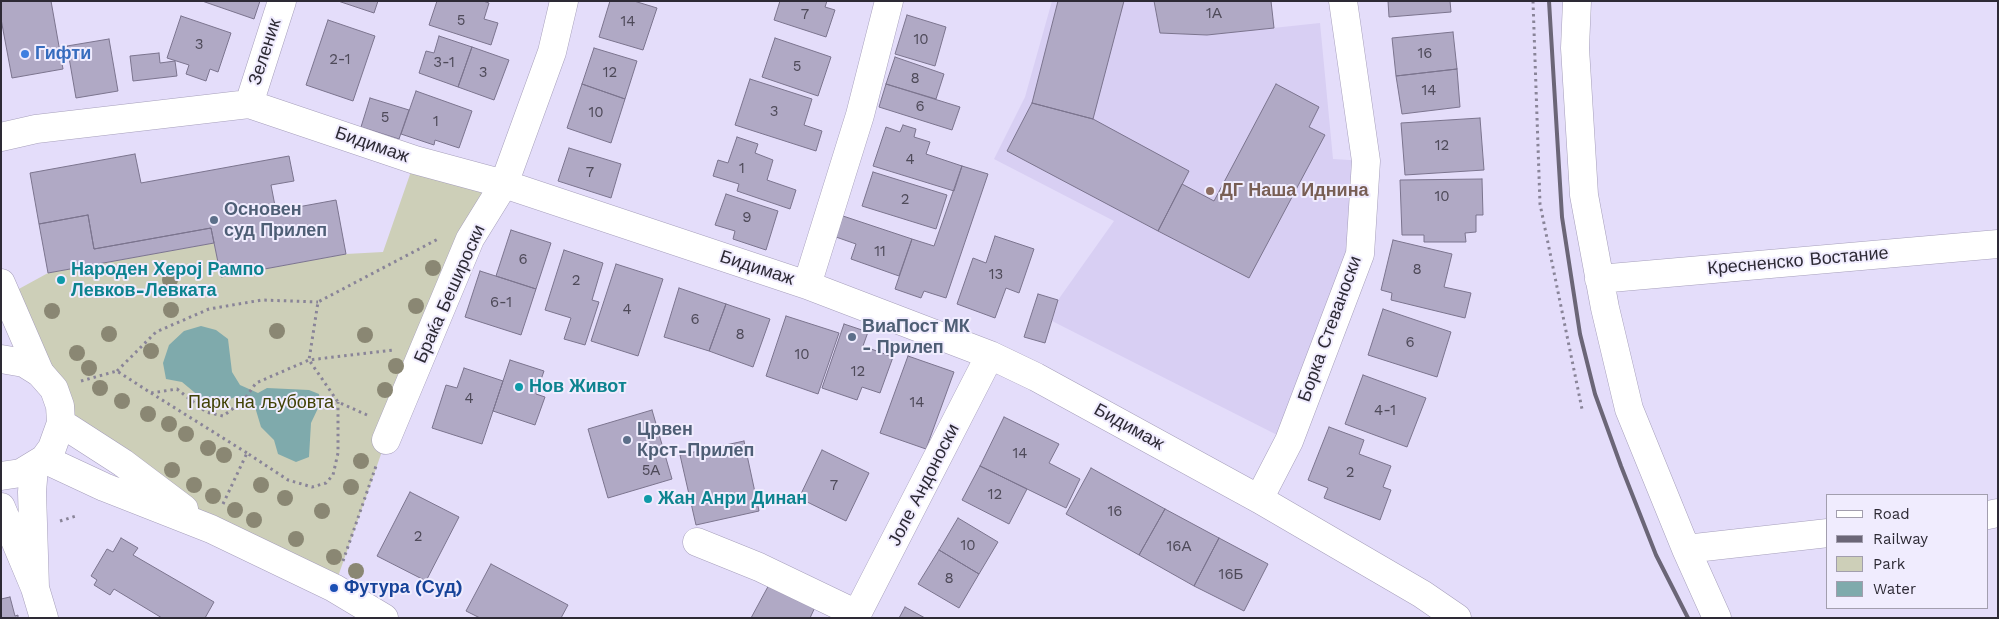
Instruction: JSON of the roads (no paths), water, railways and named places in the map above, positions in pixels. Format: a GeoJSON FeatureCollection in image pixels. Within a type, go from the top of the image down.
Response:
{"type":"FeatureCollection","features":[{"type":"Feature","properties":{"kind":"street","name":"Зеленик"},"geometry":{"type":"LineString","coordinates":[[249,104],[282,1]]}},
{"type":"Feature","properties":{"kind":"street","name":"Браќа Бешироски"},"geometry":{"type":"LineString","coordinates":[[389,433],[422,358],[470,239],[504,184],[552,52],[564,1]]}},
{"type":"Feature","properties":{"kind":"street"},"geometry":{"type":"LineString","coordinates":[[807,285],[860,115],[889,1]]}},
{"type":"Feature","properties":{"kind":"street","name":"Борка Стеваноски"},"geometry":{"type":"LineString","coordinates":[[1259,499],[1289,441],[1360,254],[1366,161],[1343,1]]}},
{"type":"Feature","properties":{"kind":"street"},"geometry":{"type":"LineString","coordinates":[[1577,1],[1575,48],[1584,195],[1599,279],[1629,409],[1686,549],[1717,618]]}},
{"type":"Feature","properties":{"kind":"street","name":"Бидимаж"},"geometry":{"type":"LineString","coordinates":[[1,136],[36,129],[249,104],[414,160],[504,184],[807,285],[990,355],[1036,377],[1259,499],[1422,594],[1457,618]]}},
{"type":"Feature","properties":{"kind":"street","name":"Кресненско Востание"},"geometry":{"type":"LineString","coordinates":[[1599,279],[1998,244]]}},
{"type":"Feature","properties":{"kind":"street"},"geometry":{"type":"LineString","coordinates":[[1,282],[60,406],[61,423],[58,436],[39,463],[32,492],[35,588]]}},
{"type":"Feature","properties":{"kind":"street","name":"Јоле Андоноски"},"geometry":{"type":"LineString","coordinates":[[697,542],[758,567],[856,616],[990,355]]}},
{"type":"Feature","properties":{"kind":"street"},"geometry":{"type":"LineString","coordinates":[[1,359],[24,363],[47,381]]}},
{"type":"Feature","properties":{"kind":"street"},"geometry":{"type":"LineString","coordinates":[[61,423],[123,463],[211,529]]}},
{"type":"Feature","properties":{"kind":"street"},"geometry":{"type":"LineString","coordinates":[[1,476],[21,473],[39,463],[104,487],[211,529],[334,588],[384,618]]}},
{"type":"Feature","properties":{"kind":"street"},"geometry":{"type":"LineString","coordinates":[[1,507],[35,588],[44,618]]}},
{"type":"Feature","properties":{"kind":"street"},"geometry":{"type":"LineString","coordinates":[[1686,549],[1826,533]]}},
{"type":"Feature","properties":{"kind":"water"},"geometry":{"type":"Polygon","coordinates":[[[201,326],[216,330],[228,339],[232,372],[240,385],[258,393],[267,388],[309,390],[319,394],[320,404],[311,423],[309,457],[296,462],[278,454],[274,440],[261,427],[255,407],[238,396],[214,405],[200,397],[182,382],[166,379],[163,363],[169,345],[184,331],[201,326]]]}},
{"type":"Feature","properties":{"kind":"railway"},"geometry":{"type":"LineString","coordinates":[[1549,1],[1562,217],[1580,334],[1595,394],[1621,466],[1656,555],[1688,618]]}},
{"type":"Feature","properties":{"kind":"place","name":"Гифти"},"geometry":{"type":"Point","coordinates":[25,54]}},
{"type":"Feature","properties":{"kind":"place","name":"ДГ Наша Иднина"},"geometry":{"type":"Point","coordinates":[1210,191]}},
{"type":"Feature","properties":{"kind":"place","name":"Основен суд Прилеп"},"geometry":{"type":"Point","coordinates":[214,220]}},
{"type":"Feature","properties":{"kind":"place","name":"Народен Херој Рампо Левков-Левката"},"geometry":{"type":"Point","coordinates":[61,280]}},
{"type":"Feature","properties":{"kind":"place","name":"ВиаПост МК - Прилеп"},"geometry":{"type":"Point","coordinates":[852,337]}},
{"type":"Feature","properties":{"kind":"place","name":"Нов Живот"},"geometry":{"type":"Point","coordinates":[519,387]}},
{"type":"Feature","properties":{"kind":"place","name":"Црвен Крст-Прилеп"},"geometry":{"type":"Point","coordinates":[627,440]}},
{"type":"Feature","properties":{"kind":"place","name":"Жан Анри Динан"},"geometry":{"type":"Point","coordinates":[648,499]}},
{"type":"Feature","properties":{"kind":"place","name":"Футура (Суд)"},"geometry":{"type":"Point","coordinates":[334,588]}},
{"type":"Feature","properties":{"kind":"park label","name":"Парк на љубовта"},"geometry":{"type":"Point","coordinates":[261,403]}}]}
